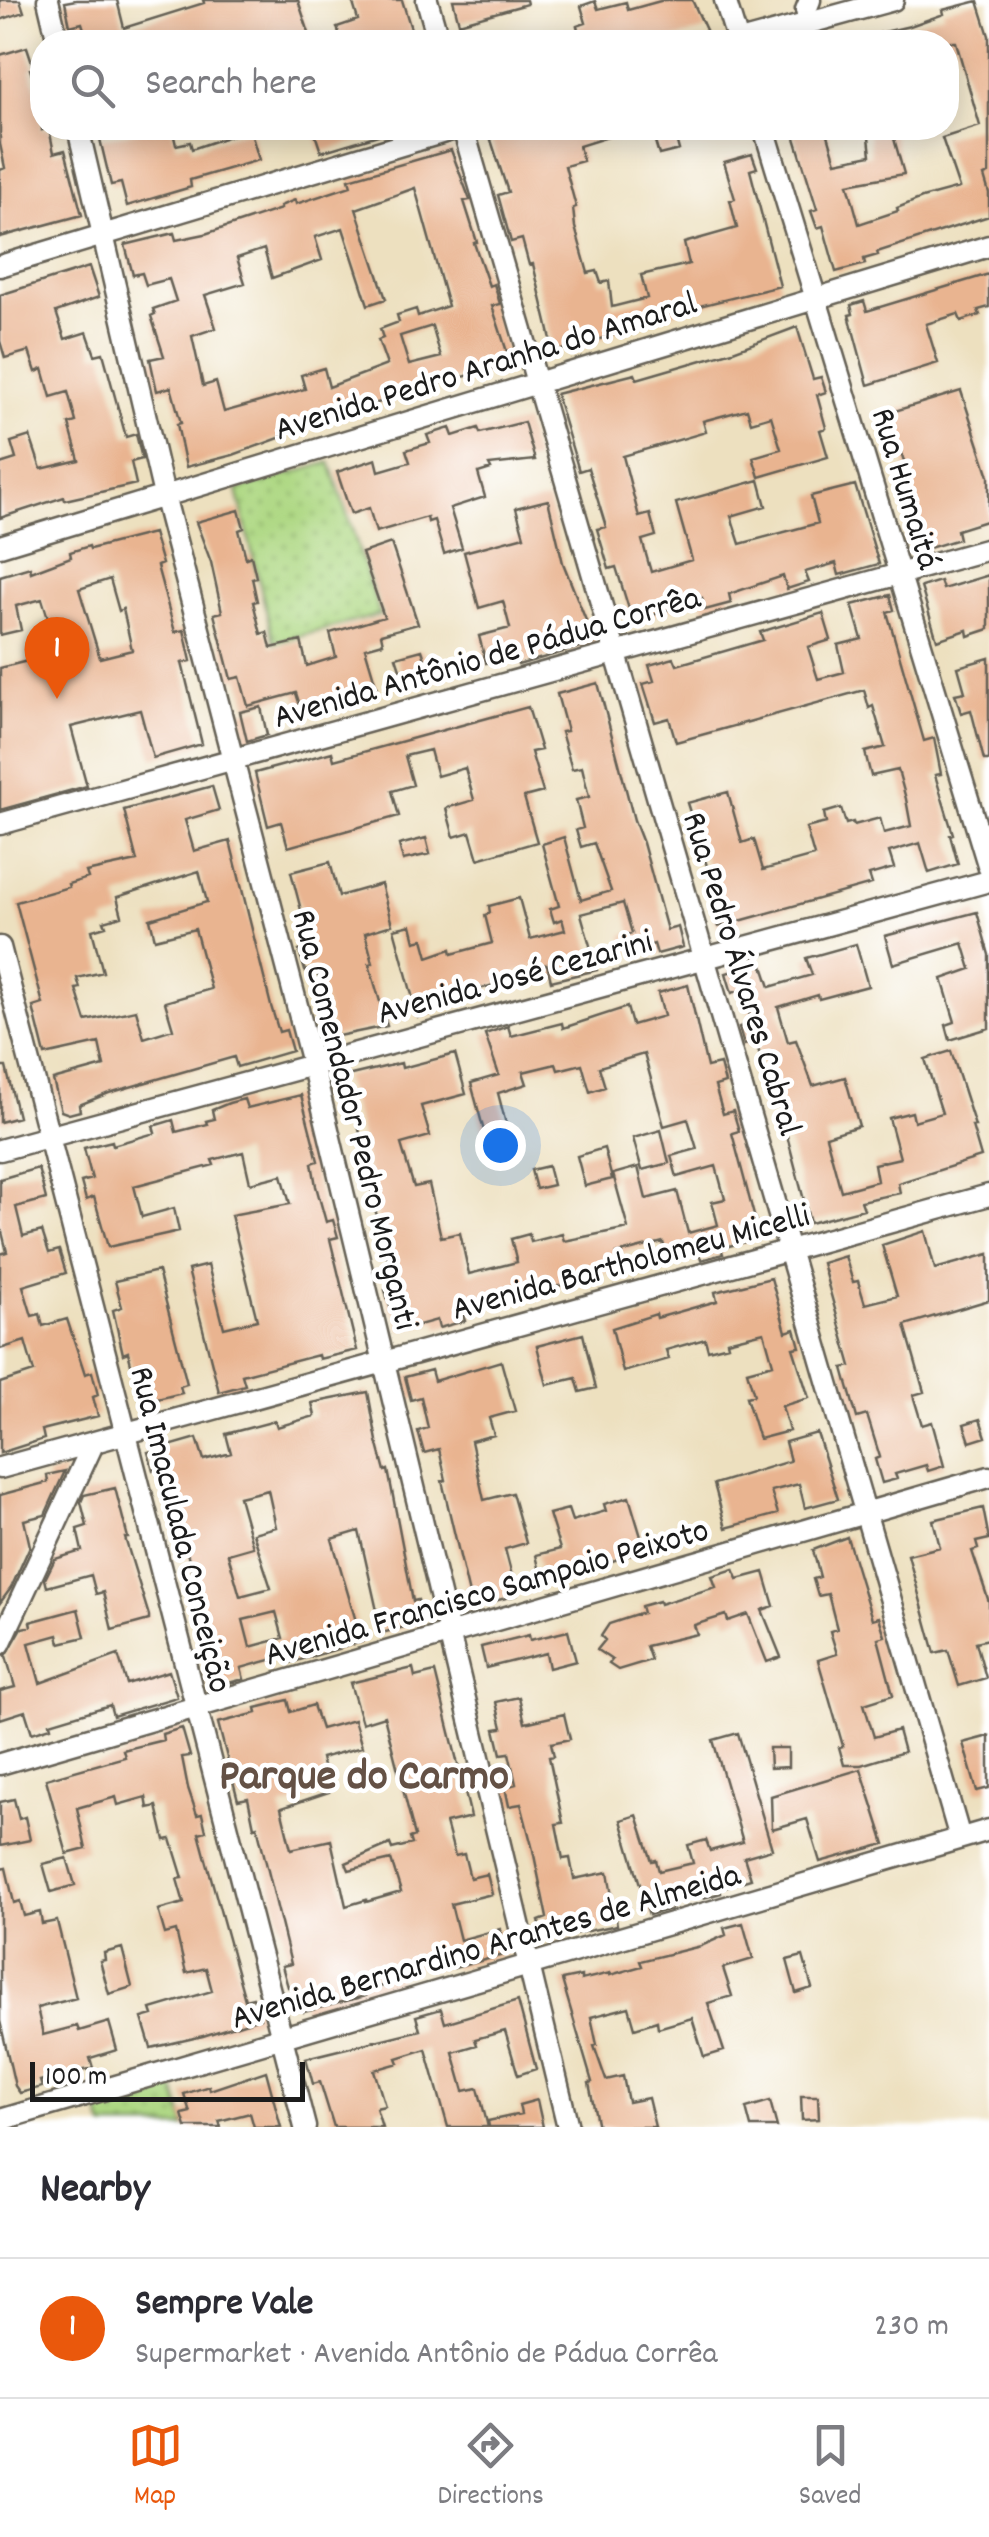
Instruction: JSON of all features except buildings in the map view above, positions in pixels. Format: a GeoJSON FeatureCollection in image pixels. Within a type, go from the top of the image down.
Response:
{"type":"FeatureCollection","features":[{"type":"Feature","properties":{"kind":"street"},"geometry":{"type":"LineString","coordinates":[[48,0],[55,30]]}},
{"type":"Feature","properties":{"kind":"street"},"geometry":{"type":"LineString","coordinates":[[427,0],[436,30]]}},
{"type":"Feature","properties":{"kind":"street"},"geometry":{"type":"LineString","coordinates":[[726,0],[735,30]]}},
{"type":"Feature","properties":{"kind":"street"},"geometry":{"type":"LineString","coordinates":[[808,24],[806,10],[810,0]]}},
{"type":"Feature","properties":{"kind":"street"},"geometry":{"type":"LineString","coordinates":[[785,30],[893,0]]}},
{"type":"Feature","properties":{"kind":"street","name":"Rua Comendador Pedro Morganti"},"geometry":{"type":"LineString","coordinates":[[81,140],[164,495],[312,1063],[568,2127]]}},
{"type":"Feature","properties":{"kind":"street"},"geometry":{"type":"LineString","coordinates":[[0,266],[420,140]]}},
{"type":"Feature","properties":{"kind":"street","name":"Rua Pedro Álvares Cabral"},"geometry":{"type":"LineString","coordinates":[[464,140],[791,1249],[960,1838]]}},
{"type":"Feature","properties":{"kind":"street","name":"Rua Humaitá"},"geometry":{"type":"LineString","coordinates":[[768,140],[989,868]]}},
{"type":"Feature","properties":{"kind":"street","name":"Avenida Pedro Aranha do Amaral"},"geometry":{"type":"LineString","coordinates":[[0,546],[989,246]]}},
{"type":"Feature","properties":{"kind":"street","name":"Avenida Antônio de Pádua Corrêa"},"geometry":{"type":"LineString","coordinates":[[0,824],[989,549]]}},
{"type":"Feature","properties":{"kind":"street","name":"Avenida José Cezarini"},"geometry":{"type":"LineString","coordinates":[[0,1150],[989,881]]}},
{"type":"Feature","properties":{"kind":"street","name":"Rua Imaculada Conceição"},"geometry":{"type":"LineString","coordinates":[[0,947],[305,2127]]}},
{"type":"Feature","properties":{"kind":"street","name":"Avenida Bartholomeu Micelli"},"geometry":{"type":"LineString","coordinates":[[0,1468],[989,1195]]}},
{"type":"Feature","properties":{"kind":"street"},"geometry":{"type":"LineString","coordinates":[[0,1644],[94,1442]]}},
{"type":"Feature","properties":{"kind":"street","name":"Avenida Francisco Sampaio Peixoto"},"geometry":{"type":"LineString","coordinates":[[0,1764],[989,1478]]}},
{"type":"Feature","properties":{"kind":"street","name":"Avenida Bernardino Arantes de Almeida"},"geometry":{"type":"LineString","coordinates":[[0,2120],[989,1830]]}},
{"type":"Feature","properties":{"kind":"green space"},"geometry":{"type":"Polygon","coordinates":[[[330,462],[380,615],[274,643],[237,490],[330,462]]]}},
{"type":"Feature","properties":{"kind":"green space"},"geometry":{"type":"Polygon","coordinates":[[[174,2086],[186,2127],[104,2127],[98,2108],[174,2086]]]}},
{"type":"Feature","properties":{"kind":"place","name":"Sempre Vale"},"geometry":{"type":"Point","coordinates":[57,699]}},
{"type":"Feature","properties":{"kind":"district","name":"Parque do Carmo"},"geometry":{"type":"Point","coordinates":[364,1772]}}]}
